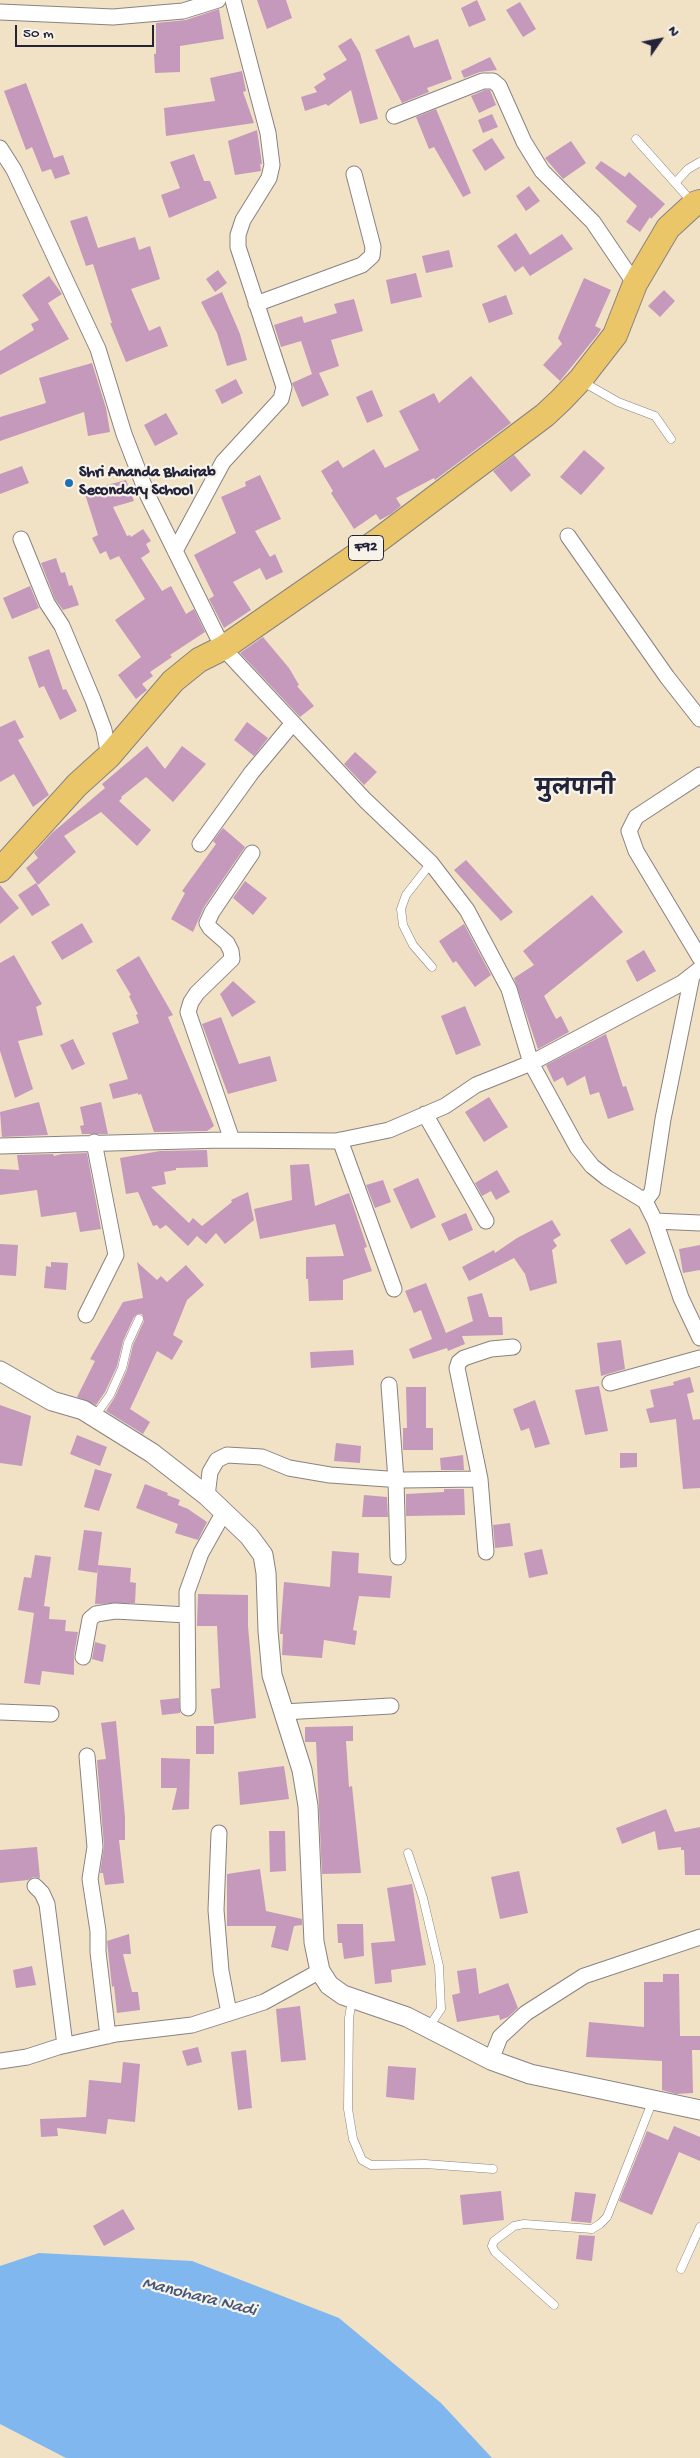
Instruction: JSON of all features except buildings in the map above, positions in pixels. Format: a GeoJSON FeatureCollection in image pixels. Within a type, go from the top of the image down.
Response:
{"type":"FeatureCollection","features":[{"type":"Feature","properties":{"kind":"main road","name":"F92"},"geometry":{"type":"LineString","coordinates":[[0,870],[64,799],[109,756],[173,681],[198,660],[223,648],[380,539],[545,415],[580,380],[615,335],[635,284],[668,228],[697,203]]}},
{"type":"Feature","properties":{"kind":"street"},"geometry":{"type":"LineString","coordinates":[[0,12],[113,17],[183,11],[218,0]]}},
{"type":"Feature","properties":{"kind":"street"},"geometry":{"type":"LineString","coordinates":[[176,551],[223,462],[281,399],[284,387],[238,247],[238,235],[243,220],[269,178],[272,165],[272,150],[233,0]]}},
{"type":"Feature","properties":{"kind":"street"},"geometry":{"type":"LineString","coordinates":[[394,116],[483,81],[493,81],[499,86],[524,142],[542,170],[593,222],[635,284]]}},
{"type":"Feature","properties":{"kind":"street"},"geometry":{"type":"LineString","coordinates":[[0,148],[14,170],[98,349],[124,434],[151,501],[223,648],[365,800],[431,862],[467,910],[509,989],[531,1063],[577,1148],[592,1166],[645,1201],[655,1221],[681,1298],[700,1338]]}},
{"type":"Feature","properties":{"kind":"street"},"geometry":{"type":"LineString","coordinates":[[256,304],[362,265],[372,256],[374,247],[354,174]]}},
{"type":"Feature","properties":{"kind":"street"},"geometry":{"type":"LineString","coordinates":[[568,536],[667,677],[700,719]]}},
{"type":"Feature","properties":{"kind":"street"},"geometry":{"type":"LineString","coordinates":[[22,539],[48,603],[62,626],[93,700],[104,730],[109,756]]}},
{"type":"Feature","properties":{"kind":"street"},"geometry":{"type":"LineString","coordinates":[[200,844],[252,772],[293,723]]}},
{"type":"Feature","properties":{"kind":"street"},"geometry":{"type":"LineString","coordinates":[[700,774],[636,818],[629,831],[641,858],[700,958]]}},
{"type":"Feature","properties":{"kind":"street"},"geometry":{"type":"LineString","coordinates":[[232,1140],[188,1012],[191,1002],[198,992],[232,958],[232,951],[227,943],[207,923],[212,912],[252,853]]}},
{"type":"Feature","properties":{"kind":"street"},"geometry":{"type":"LineString","coordinates":[[0,1146],[94,1142],[340,1140],[389,1130],[445,1106],[476,1085],[531,1063],[682,983],[696,972]]}},
{"type":"Feature","properties":{"kind":"street"},"geometry":{"type":"LineString","coordinates":[[645,1201],[652,1192],[663,1119],[696,972]]}},
{"type":"Feature","properties":{"kind":"street"},"geometry":{"type":"LineString","coordinates":[[425,1114],[486,1221]]}},
{"type":"Feature","properties":{"kind":"street"},"geometry":{"type":"LineString","coordinates":[[340,1140],[394,1289]]}},
{"type":"Feature","properties":{"kind":"street"},"geometry":{"type":"LineString","coordinates":[[86,1315],[116,1255],[94,1142]]}},
{"type":"Feature","properties":{"kind":"street"},"geometry":{"type":"LineString","coordinates":[[655,1221],[700,1223]]}},
{"type":"Feature","properties":{"kind":"street"},"geometry":{"type":"LineString","coordinates":[[486,1552],[480,1478],[457,1368],[459,1362],[464,1358],[491,1349],[513,1347]]}},
{"type":"Feature","properties":{"kind":"street"},"geometry":{"type":"LineString","coordinates":[[610,1383],[700,1358]]}},
{"type":"Feature","properties":{"kind":"street"},"geometry":{"type":"LineString","coordinates":[[0,1371],[52,1401],[83,1410],[152,1453],[207,1496],[249,1536],[263,1555],[266,1573],[272,1675],[302,1770],[308,1806],[314,1942],[320,1971],[329,1985],[343,1995],[379,2006],[491,2060],[530,2074],[700,2110]]}},
{"type":"Feature","properties":{"kind":"street"},"geometry":{"type":"LineString","coordinates":[[389,1385],[396,1480],[398,1557]]}},
{"type":"Feature","properties":{"kind":"street"},"geometry":{"type":"LineString","coordinates":[[207,1496],[210,1472],[217,1460],[227,1455],[262,1457],[290,1468],[330,1475],[396,1480],[480,1478]]}},
{"type":"Feature","properties":{"kind":"street"},"geometry":{"type":"LineString","coordinates":[[188,1708],[187,1615],[190,1583],[201,1553],[224,1512]]}},
{"type":"Feature","properties":{"kind":"street"},"geometry":{"type":"LineString","coordinates":[[83,1657],[90,1618],[96,1614],[115,1611],[187,1615]]}},
{"type":"Feature","properties":{"kind":"street"},"geometry":{"type":"LineString","coordinates":[[283,1712],[391,1706]]}},
{"type":"Feature","properties":{"kind":"street"},"geometry":{"type":"LineString","coordinates":[[0,1712],[51,1714]]}},
{"type":"Feature","properties":{"kind":"street"},"geometry":{"type":"LineString","coordinates":[[87,1756],[95,1848],[90,1879],[98,1931],[98,1952],[108,2036]]}},
{"type":"Feature","properties":{"kind":"street"},"geometry":{"type":"LineString","coordinates":[[219,1833],[216,1910],[221,1971],[229,2013]]}},
{"type":"Feature","properties":{"kind":"street"},"geometry":{"type":"LineString","coordinates":[[35,1886],[42,1893],[47,1904],[65,2045]]}},
{"type":"Feature","properties":{"kind":"street"},"geometry":{"type":"LineString","coordinates":[[491,2060],[500,2037],[526,2012],[584,1976],[700,1937]]}},
{"type":"Feature","properties":{"kind":"street"},"geometry":{"type":"LineString","coordinates":[[0,2061],[27,2057],[65,2045],[108,2036],[192,2025],[264,2002],[320,1971]]}},
{"type":"Feature","properties":{"kind":"lane"},"geometry":{"type":"LineString","coordinates":[[636,138],[675,183],[697,203]]}},
{"type":"Feature","properties":{"kind":"lane"},"geometry":{"type":"LineString","coordinates":[[675,183],[688,169],[700,162]]}},
{"type":"Feature","properties":{"kind":"lane"},"geometry":{"type":"LineString","coordinates":[[580,380],[618,402],[655,416],[671,439]]}},
{"type":"Feature","properties":{"kind":"lane"},"geometry":{"type":"LineString","coordinates":[[431,862],[406,895],[401,909],[403,925],[412,945],[432,967]]}},
{"type":"Feature","properties":{"kind":"lane"},"geometry":{"type":"LineString","coordinates":[[95,1417],[110,1395],[122,1368],[128,1343],[139,1319]]}},
{"type":"Feature","properties":{"kind":"lane"},"geometry":{"type":"LineString","coordinates":[[408,1853],[423,1898],[438,1966],[441,2009],[428,2028]]}},
{"type":"Feature","properties":{"kind":"lane"},"geometry":{"type":"LineString","coordinates":[[353,1998],[349,2018],[348,2109],[353,2139],[362,2160],[371,2165],[425,2164],[493,2169]]}},
{"type":"Feature","properties":{"kind":"lane"},"geometry":{"type":"LineString","coordinates":[[554,2305],[495,2252],[492,2246],[494,2241],[514,2226],[524,2224],[592,2229],[600,2224],[607,2217],[654,2100]]}},
{"type":"Feature","properties":{"kind":"lane"},"geometry":{"type":"LineString","coordinates":[[680,2269],[700,2227]]}},
{"type":"Feature","properties":{"kind":"water","name":"Manohara Nadi"},"geometry":{"type":"Polygon","coordinates":[[[39,2253],[192,2261],[339,2318],[441,2403],[492,2458],[66,2458],[0,2424],[0,2266],[39,2253]]]}},
{"type":"Feature","properties":{"kind":"place","name":"Shri Ananda Bhairab Secondary School"},"geometry":{"type":"Point","coordinates":[69,483]}},
{"type":"Feature","properties":{"kind":"district","name":"मुलपानी"},"geometry":{"type":"Point","coordinates":[575,791]}}]}
